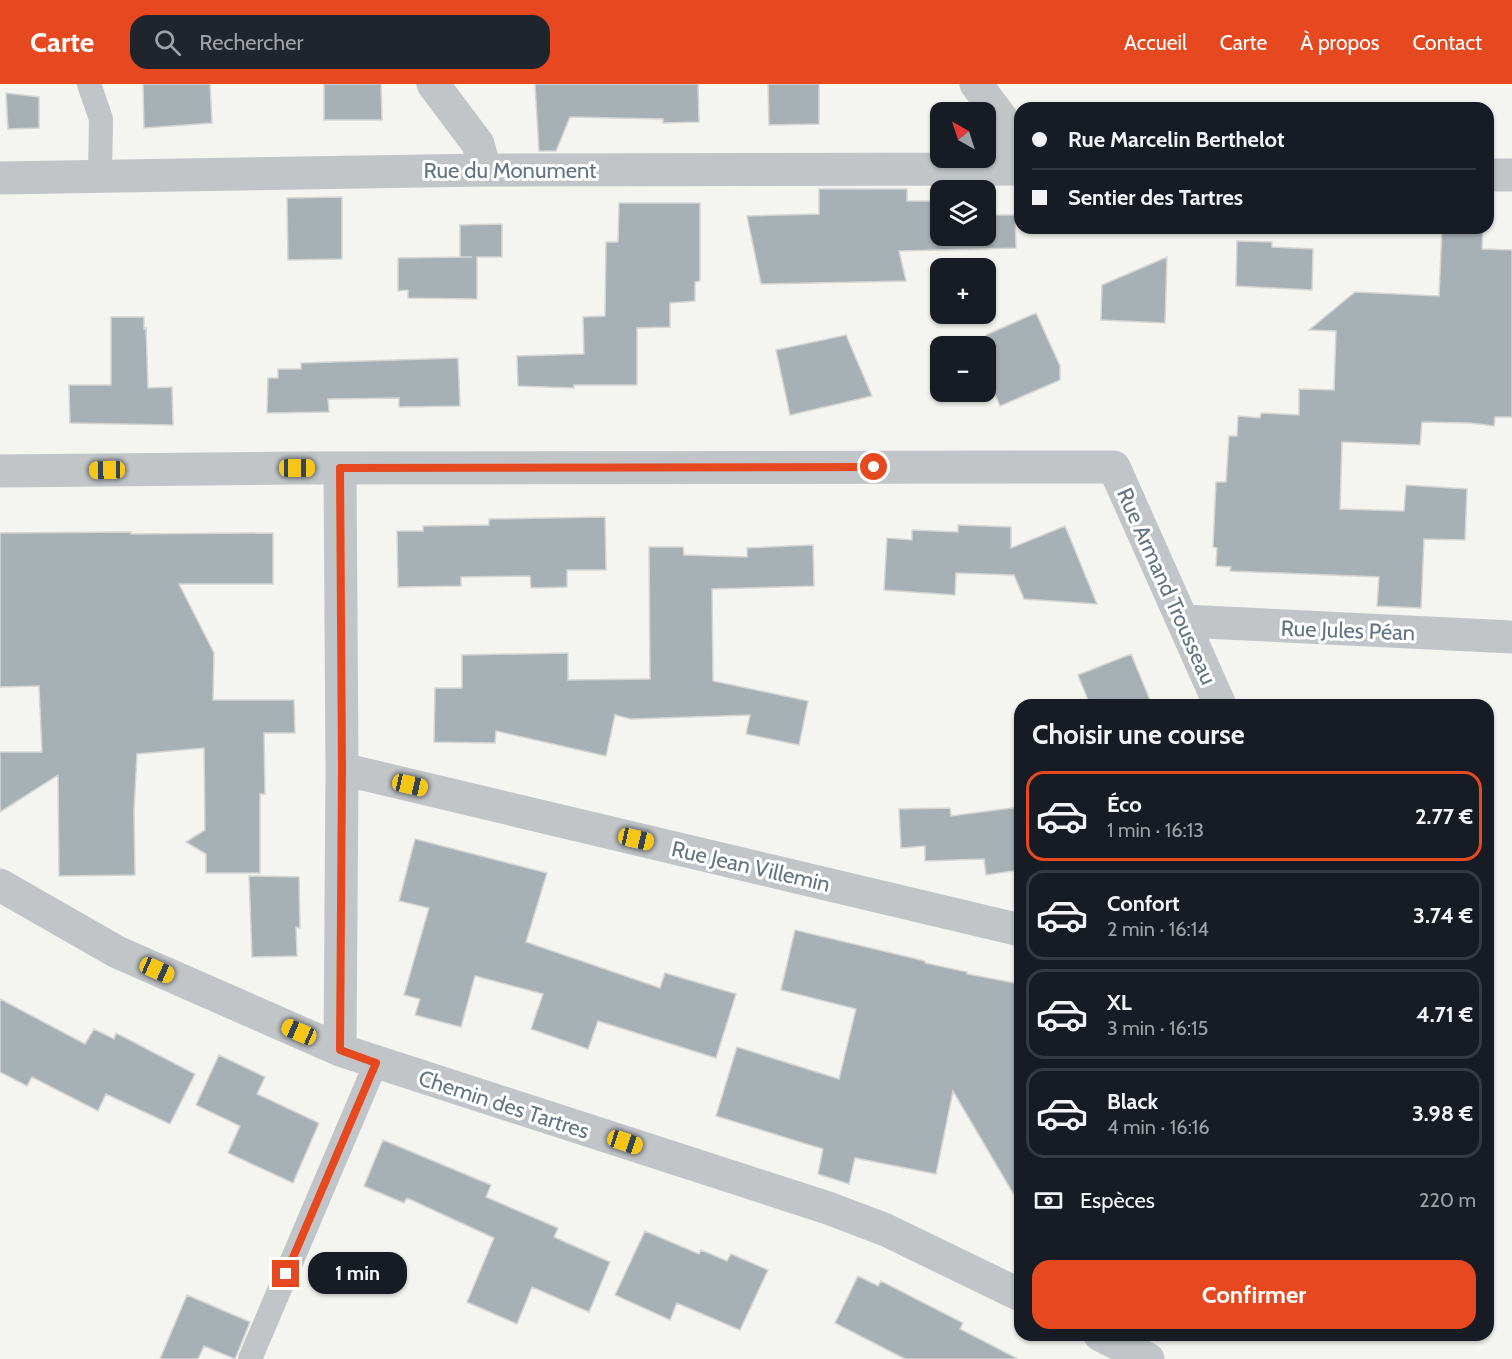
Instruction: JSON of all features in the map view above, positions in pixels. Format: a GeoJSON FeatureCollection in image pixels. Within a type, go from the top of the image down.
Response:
{"type":"FeatureCollection","features":[{"type":"Feature","properties":{"kind":"street"},"geometry":{"type":"LineString","coordinates":[[433,84],[478,144],[485,170]]}},
{"type":"Feature","properties":{"kind":"street"},"geometry":{"type":"LineString","coordinates":[[976,84],[1011,131],[1013,169]]}},
{"type":"Feature","properties":{"kind":"street","name":"Rue du Monument"},"geometry":{"type":"LineString","coordinates":[[0,178],[485,170],[1013,169]]}},
{"type":"Feature","properties":{"kind":"street"},"geometry":{"type":"LineString","coordinates":[[1494,175],[1512,175]]}},
{"type":"Feature","properties":{"kind":"street","name":"Rue Armand Trousseau"},"geometry":{"type":"LineString","coordinates":[[340,468],[1114,467],[1217,699]]}},
{"type":"Feature","properties":{"kind":"street"},"geometry":{"type":"LineString","coordinates":[[0,471],[340,468],[342,769],[340,1050]]}},
{"type":"Feature","properties":{"kind":"street","name":"Rue Jules Péan"},"geometry":{"type":"LineString","coordinates":[[1184,621],[1512,637]]}},
{"type":"Feature","properties":{"kind":"street","name":"Rue Jean Villemin"},"geometry":{"type":"LineString","coordinates":[[342,769],[1014,929]]}},
{"type":"Feature","properties":{"kind":"street","name":"Chemin des Tartres"},"geometry":{"type":"LineString","coordinates":[[0,885],[117,952],[340,1050],[828,1208],[924,1248],[1014,1292]]}},
{"type":"Feature","properties":{"kind":"street"},"geometry":{"type":"LineString","coordinates":[[1112,1341],[1148,1359]]}},
{"type":"Feature","properties":{"kind":"lane"},"geometry":{"type":"LineString","coordinates":[[89,84],[101,119],[100,176]]}},
{"type":"Feature","properties":{"kind":"lane"},"geometry":{"type":"LineString","coordinates":[[250,1359],[376,1063]]}},
{"type":"Feature","properties":{"kind":"building"},"geometry":{"type":"Polygon","coordinates":[[[143,84],[210,84],[212,123],[144,128],[143,84]]]}},
{"type":"Feature","properties":{"kind":"building"},"geometry":{"type":"Polygon","coordinates":[[[324,84],[381,84],[382,120],[324,120],[324,84]]]}},
{"type":"Feature","properties":{"kind":"building"},"geometry":{"type":"Polygon","coordinates":[[[535,84],[698,84],[699,122],[663,123],[663,119],[570,117],[556,151],[539,151],[535,84]]]}},
{"type":"Feature","properties":{"kind":"building"},"geometry":{"type":"Polygon","coordinates":[[[768,84],[819,84],[819,124],[769,125],[768,84]]]}},
{"type":"Feature","properties":{"kind":"building"},"geometry":{"type":"Polygon","coordinates":[[[6,93],[39,97],[39,128],[8,129],[6,93]]]}},
{"type":"Feature","properties":{"kind":"building"},"geometry":{"type":"Polygon","coordinates":[[[819,189],[907,189],[907,201],[930,201],[930,246],[996,246],[996,215],[1014,215],[1016,248],[899,251],[906,281],[761,284],[747,216],[819,214],[819,189]]]}},
{"type":"Feature","properties":{"kind":"building"},"geometry":{"type":"Polygon","coordinates":[[[342,197],[342,259],[288,260],[287,198],[342,197]]]}},
{"type":"Feature","properties":{"kind":"building"},"geometry":{"type":"Polygon","coordinates":[[[619,203],[700,203],[700,281],[695,282],[695,301],[670,303],[670,327],[637,328],[637,385],[574,385],[574,388],[518,386],[517,356],[584,354],[583,317],[605,316],[606,242],[618,242],[619,203]]]}},
{"type":"Feature","properties":{"kind":"building"},"geometry":{"type":"Polygon","coordinates":[[[502,224],[502,257],[477,257],[477,299],[408,298],[408,290],[398,291],[398,258],[472,257],[460,257],[460,225],[502,224]]]}},
{"type":"Feature","properties":{"kind":"building"},"geometry":{"type":"Polygon","coordinates":[[[1442,234],[1483,234],[1482,249],[1512,250],[1512,417],[1495,417],[1494,426],[1422,422],[1420,445],[1342,442],[1340,509],[1404,511],[1406,485],[1467,489],[1465,540],[1424,539],[1421,608],[1377,606],[1379,577],[1230,571],[1231,567],[1216,566],[1217,548],[1213,547],[1216,482],[1226,482],[1229,436],[1237,436],[1238,416],[1260,418],[1261,413],[1299,415],[1299,389],[1334,390],[1336,331],[1309,330],[1355,292],[1439,296],[1442,234]]]}},
{"type":"Feature","properties":{"kind":"building"},"geometry":{"type":"Polygon","coordinates":[[[1237,241],[1272,242],[1272,247],[1313,249],[1312,290],[1236,286],[1237,241]]]}},
{"type":"Feature","properties":{"kind":"building"},"geometry":{"type":"Polygon","coordinates":[[[1167,257],[1165,323],[1101,320],[1102,285],[1167,257]]]}},
{"type":"Feature","properties":{"kind":"building"},"geometry":{"type":"Polygon","coordinates":[[[1036,313],[1060,366],[1060,380],[1000,406],[996,397],[996,336],[986,335],[1036,313]]]}},
{"type":"Feature","properties":{"kind":"building"},"geometry":{"type":"Polygon","coordinates":[[[111,317],[144,317],[148,388],[172,387],[173,425],[70,423],[69,385],[111,385],[111,317]]]}},
{"type":"Feature","properties":{"kind":"building"},"geometry":{"type":"Polygon","coordinates":[[[846,335],[872,396],[790,415],[776,350],[846,335]]]}},
{"type":"Feature","properties":{"kind":"building"},"geometry":{"type":"Polygon","coordinates":[[[458,358],[460,406],[399,407],[399,398],[328,399],[329,412],[267,413],[268,378],[278,378],[278,369],[301,369],[301,363],[458,358]]]}},
{"type":"Feature","properties":{"kind":"building"},"geometry":{"type":"Polygon","coordinates":[[[605,517],[606,570],[567,570],[567,587],[531,588],[530,576],[461,577],[461,586],[398,587],[397,531],[423,531],[423,526],[489,525],[489,519],[605,517]]]}},
{"type":"Feature","properties":{"kind":"building"},"geometry":{"type":"Polygon","coordinates":[[[958,525],[1011,527],[1011,548],[1065,526],[1097,604],[1024,599],[1014,575],[956,573],[955,595],[884,590],[887,538],[912,540],[912,530],[958,532],[958,525]]]}},
{"type":"Feature","properties":{"kind":"building"},"geometry":{"type":"Polygon","coordinates":[[[131,532],[131,534],[273,533],[273,584],[179,584],[214,653],[213,700],[294,700],[295,733],[264,733],[265,794],[260,794],[260,873],[206,873],[206,854],[186,842],[205,830],[204,748],[137,754],[134,811],[135,875],[59,876],[58,775],[0,812],[0,752],[42,752],[39,686],[0,687],[0,533],[131,532]]]}},
{"type":"Feature","properties":{"kind":"building"},"geometry":{"type":"Polygon","coordinates":[[[813,545],[814,586],[712,589],[713,681],[808,701],[799,745],[746,734],[750,715],[631,719],[615,715],[606,756],[496,731],[495,743],[434,742],[435,688],[462,688],[462,655],[568,653],[568,680],[650,679],[649,547],[683,547],[684,555],[747,557],[747,548],[813,545]]]}},
{"type":"Feature","properties":{"kind":"building"},"geometry":{"type":"Polygon","coordinates":[[[1131,654],[1150,699],[1088,699],[1078,675],[1131,654]]]}},
{"type":"Feature","properties":{"kind":"building"},"geometry":{"type":"Polygon","coordinates":[[[950,808],[951,816],[1014,808],[1014,871],[986,875],[984,859],[925,861],[925,846],[901,848],[899,809],[950,808]]]}},
{"type":"Feature","properties":{"kind":"building"},"geometry":{"type":"Polygon","coordinates":[[[415,839],[547,873],[526,942],[660,988],[665,973],[736,994],[716,1058],[598,1021],[588,1049],[531,1029],[543,994],[475,976],[461,1027],[415,1015],[420,999],[404,995],[429,908],[399,901],[415,839]]]}},
{"type":"Feature","properties":{"kind":"building"},"geometry":{"type":"Polygon","coordinates":[[[249,876],[299,877],[300,928],[296,927],[297,956],[252,957],[249,876]]]}},
{"type":"Feature","properties":{"kind":"building"},"geometry":{"type":"Polygon","coordinates":[[[795,930],[925,961],[925,963],[967,972],[967,974],[1014,983],[1014,1195],[953,1091],[936,1174],[855,1158],[849,1184],[818,1174],[823,1149],[716,1116],[737,1047],[839,1079],[856,1009],[781,990],[795,930]]]}},
{"type":"Feature","properties":{"kind":"building"},"geometry":{"type":"Polygon","coordinates":[[[0,999],[85,1044],[94,1029],[114,1039],[116,1033],[195,1074],[170,1124],[106,1094],[98,1111],[32,1077],[27,1086],[0,1072],[0,999]]]}},
{"type":"Feature","properties":{"kind":"building"},"geometry":{"type":"Polygon","coordinates":[[[219,1055],[265,1077],[257,1094],[319,1123],[293,1183],[228,1153],[240,1126],[196,1105],[219,1055]]]}},
{"type":"Feature","properties":{"kind":"building"},"geometry":{"type":"Polygon","coordinates":[[[383,1140],[491,1185],[486,1197],[558,1228],[554,1237],[610,1262],[589,1312],[532,1287],[517,1324],[467,1302],[494,1238],[407,1198],[404,1203],[364,1186],[383,1140]]]}},
{"type":"Feature","properties":{"kind":"building"},"geometry":{"type":"Polygon","coordinates":[[[645,1231],[699,1254],[701,1250],[727,1261],[731,1254],[768,1270],[740,1330],[677,1303],[670,1320],[615,1295],[645,1231]]]}},
{"type":"Feature","properties":{"kind":"building"},"geometry":{"type":"Polygon","coordinates":[[[858,1276],[878,1286],[881,1281],[963,1323],[960,1329],[1018,1359],[905,1359],[835,1323],[858,1276]]]}},
{"type":"Feature","properties":{"kind":"building"},"geometry":{"type":"Polygon","coordinates":[[[187,1295],[250,1322],[235,1359],[204,1346],[198,1359],[160,1359],[187,1295]]]}},
{"type":"Feature","properties":{"kind":"route"},"geometry":{"type":"LineString","coordinates":[[286,1274],[376,1063],[340,1050],[342,769],[340,468],[874,467]]}}]}
